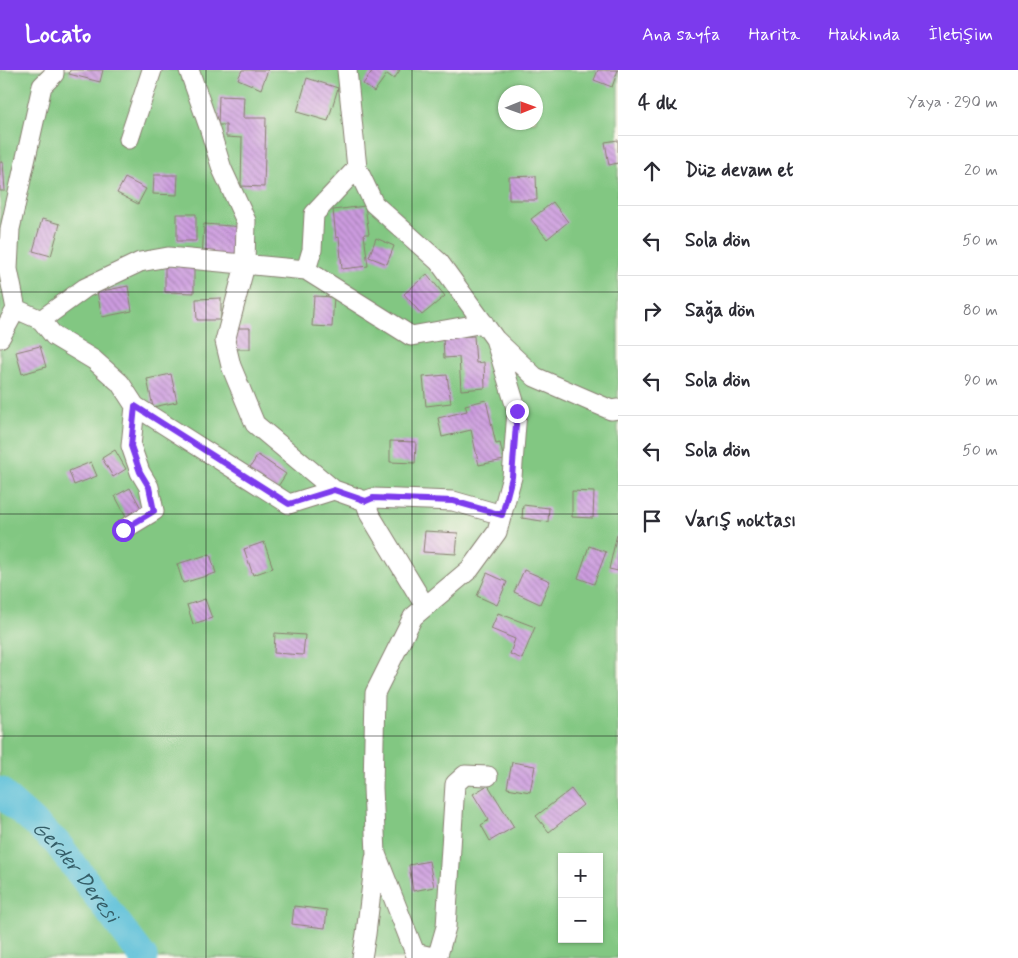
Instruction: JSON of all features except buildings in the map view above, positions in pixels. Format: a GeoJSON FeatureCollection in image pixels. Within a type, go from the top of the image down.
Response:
{"type":"FeatureCollection","features":[{"type":"Feature","properties":{"kind":"street"},"geometry":{"type":"LineString","coordinates":[[0,338],[16,309],[8,269],[10,229],[39,78],[54,74],[54,70]]}},
{"type":"Feature","properties":{"kind":"street"},"geometry":{"type":"LineString","coordinates":[[129,139],[152,70]]}},
{"type":"Feature","properties":{"kind":"street"},"geometry":{"type":"LineString","coordinates":[[189,70],[222,169],[246,221],[245,265],[225,341],[238,383],[255,424],[334,490],[366,501],[373,498],[453,501],[502,515]]}},
{"type":"Feature","properties":{"kind":"street"},"geometry":{"type":"LineString","coordinates":[[347,70],[357,168],[374,204],[440,262],[495,339],[535,377],[611,410],[618,409]]}},
{"type":"Feature","properties":{"kind":"street"},"geometry":{"type":"LineString","coordinates":[[306,270],[312,250],[314,214],[357,168]]}},
{"type":"Feature","properties":{"kind":"street"},"geometry":{"type":"LineString","coordinates":[[41,320],[85,288],[140,262],[168,256],[306,270],[411,336],[484,323]]}},
{"type":"Feature","properties":{"kind":"street"},"geometry":{"type":"LineString","coordinates":[[16,309],[41,320],[54,336],[94,360],[120,383],[135,406],[289,504],[334,490]]}},
{"type":"Feature","properties":{"kind":"street"},"geometry":{"type":"LineString","coordinates":[[362,958],[376,854],[373,788],[374,693],[413,617],[470,569],[497,532],[512,477],[517,411],[495,339]]}},
{"type":"Feature","properties":{"kind":"street"},"geometry":{"type":"LineString","coordinates":[[123,530],[154,511],[149,487],[140,472],[131,446],[135,406]]}},
{"type":"Feature","properties":{"kind":"street"},"geometry":{"type":"LineString","coordinates":[[366,501],[370,515],[426,606]]}},
{"type":"Feature","properties":{"kind":"street"},"geometry":{"type":"LineString","coordinates":[[376,854],[415,953],[437,958],[446,927],[455,784],[465,775],[488,776]]}},
{"type":"Feature","properties":{"kind":"green space"},"geometry":{"type":"Polygon","coordinates":[[[0,70],[618,70],[618,958],[0,958],[0,70]]]}},
{"type":"Feature","properties":{"kind":"waterway","name":"Gerder Deresi"},"geometry":{"type":"LineString","coordinates":[[0,791],[57,843],[144,958]]}},
{"type":"Feature","properties":{"kind":"route"},"geometry":{"type":"LineString","coordinates":[[123,530],[154,511],[149,487],[140,472],[131,446],[135,406],[289,504],[334,490],[366,501],[373,498],[453,501],[502,515],[512,477],[517,411]]}}]}
